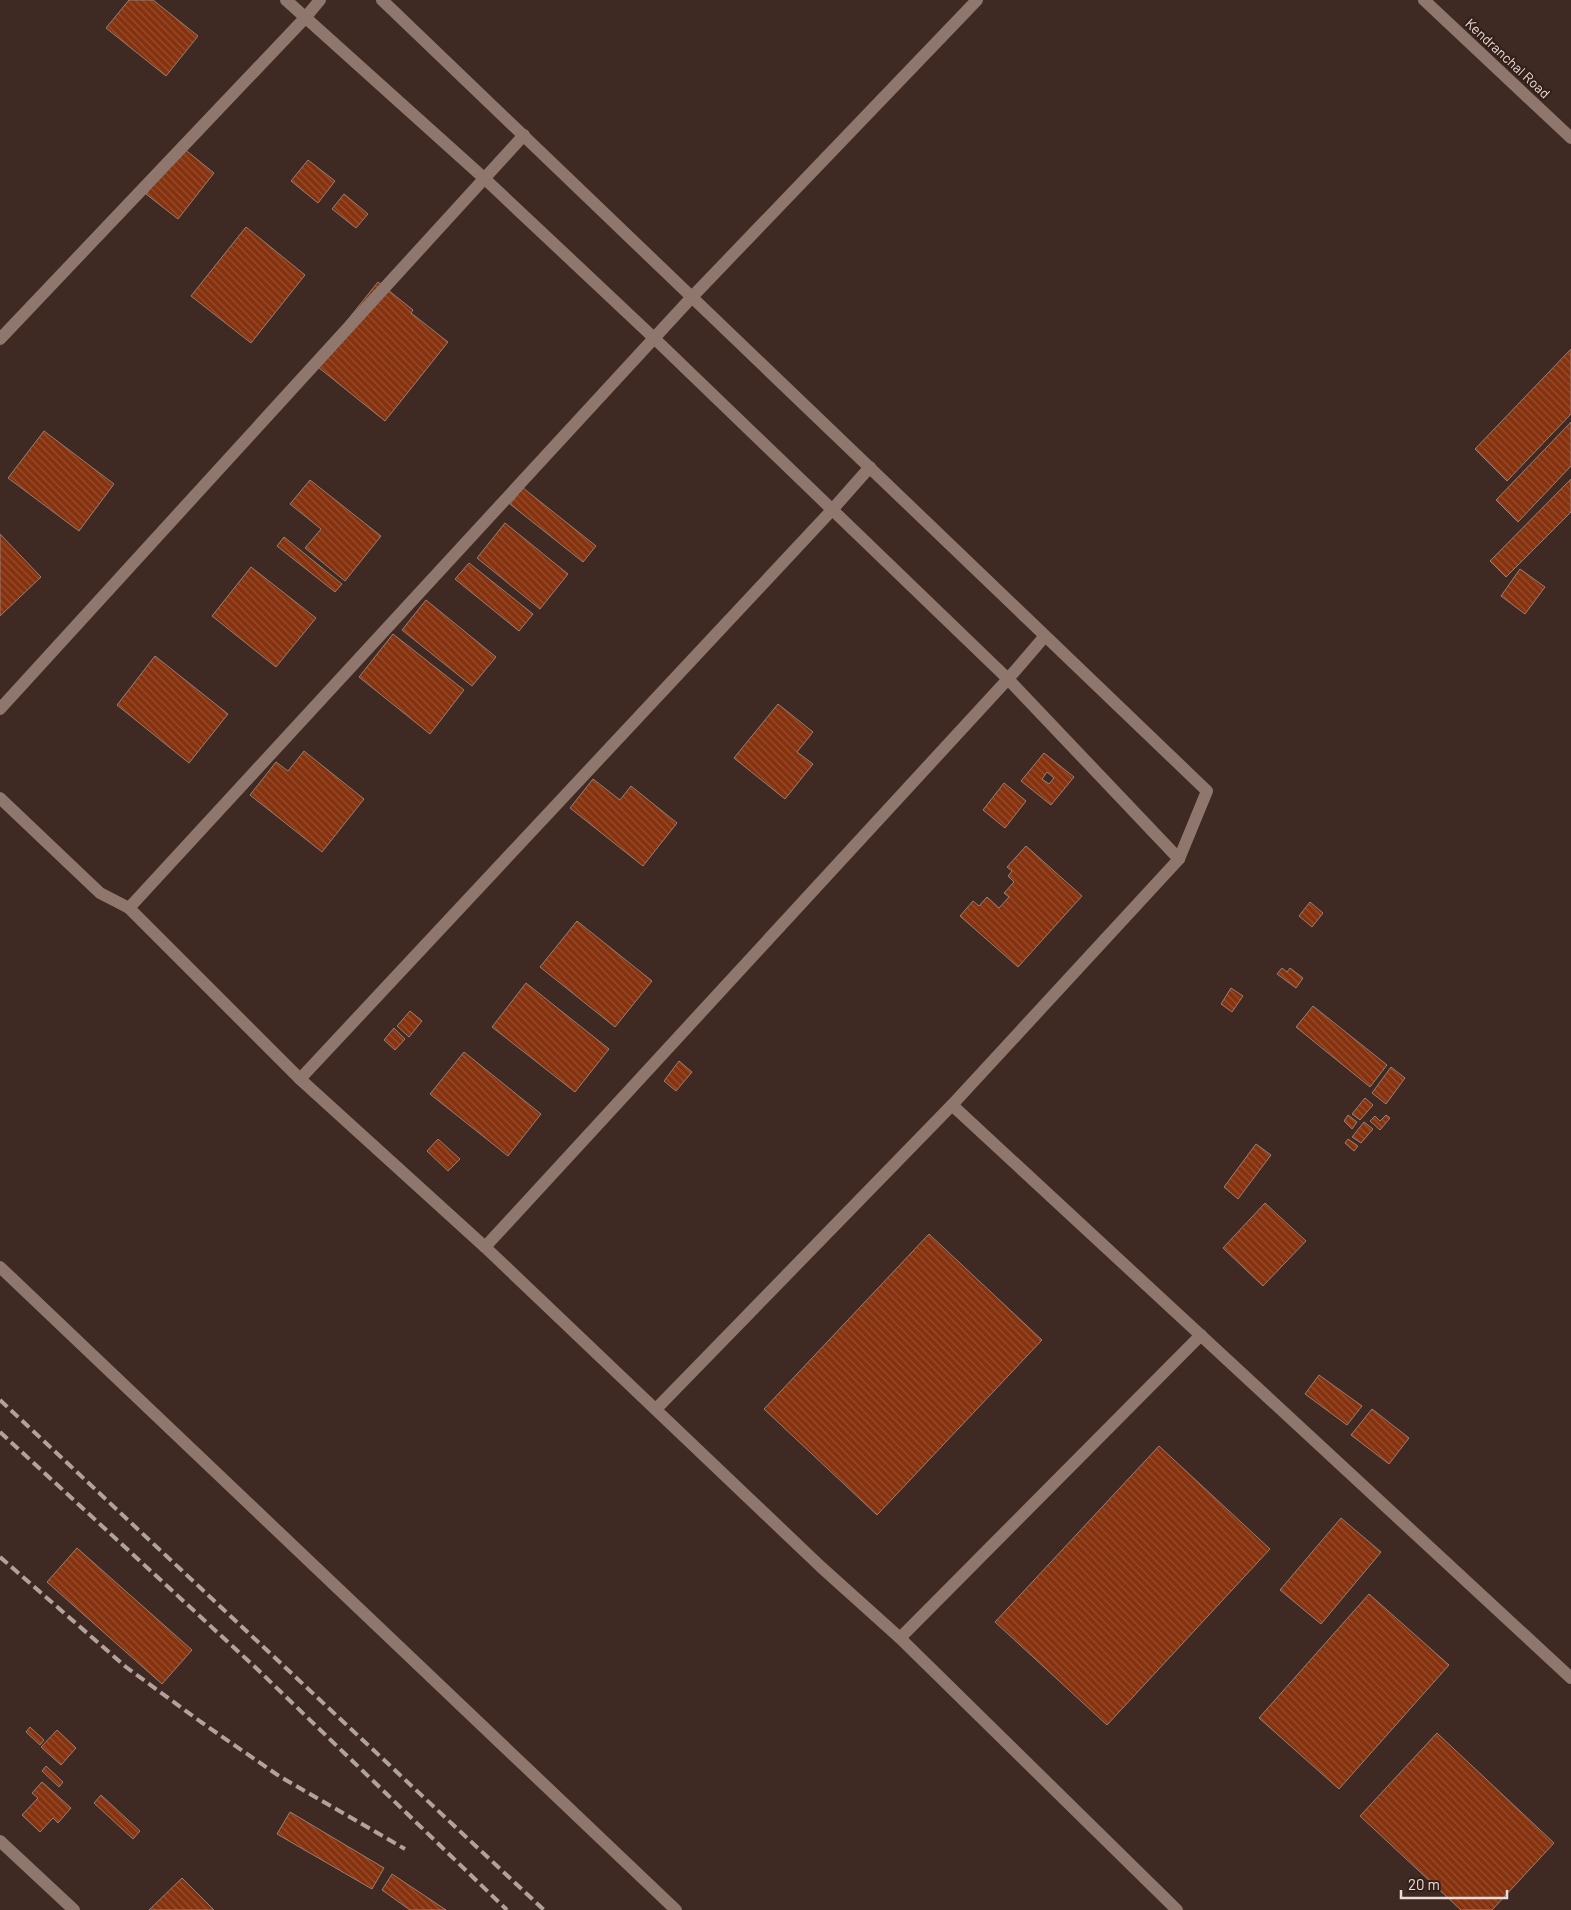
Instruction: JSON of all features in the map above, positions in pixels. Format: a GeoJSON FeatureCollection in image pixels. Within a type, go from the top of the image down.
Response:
{"type":"FeatureCollection","features":[{"type":"Feature","properties":{"kind":"street"},"geometry":{"type":"LineString","coordinates":[[286,0],[485,179],[654,338],[1008,679],[1179,859]]}},
{"type":"Feature","properties":{"kind":"street"},"geometry":{"type":"LineString","coordinates":[[0,339],[320,0]]}},
{"type":"Feature","properties":{"kind":"street"},"geometry":{"type":"LineString","coordinates":[[382,0],[1207,791],[1179,859],[952,1105],[656,1409]]}},
{"type":"Feature","properties":{"kind":"street"},"geometry":{"type":"LineString","coordinates":[[129,908],[692,297],[977,0]]}},
{"type":"Feature","properties":{"kind":"street","name":"Kendranchal Road"},"geometry":{"type":"LineString","coordinates":[[1424,0],[1571,138]]}},
{"type":"Feature","properties":{"kind":"street"},"geometry":{"type":"LineString","coordinates":[[0,709],[524,135]]}},
{"type":"Feature","properties":{"kind":"street"},"geometry":{"type":"LineString","coordinates":[[300,1080],[870,467]]}},
{"type":"Feature","properties":{"kind":"street"},"geometry":{"type":"LineString","coordinates":[[485,1247],[1008,679],[1045,636]]}},
{"type":"Feature","properties":{"kind":"street"},"geometry":{"type":"LineString","coordinates":[[0,798],[100,893],[129,908],[300,1080],[485,1247],[821,1567],[900,1638],[1177,1910]]}},
{"type":"Feature","properties":{"kind":"street"},"geometry":{"type":"LineString","coordinates":[[952,1105],[1571,1678]]}},
{"type":"Feature","properties":{"kind":"street"},"geometry":{"type":"LineString","coordinates":[[0,1266],[676,1910]]}},
{"type":"Feature","properties":{"kind":"street"},"geometry":{"type":"LineString","coordinates":[[900,1638],[1201,1335]]}},
{"type":"Feature","properties":{"kind":"street"},"geometry":{"type":"LineString","coordinates":[[0,1841],[74,1910]]}},
{"type":"Feature","properties":{"kind":"building"},"geometry":{"type":"Polygon","coordinates":[[[129,0],[153,0],[198,36],[166,76],[106,28],[129,0]]]}},
{"type":"Feature","properties":{"kind":"building"},"geometry":{"type":"Polygon","coordinates":[[[183,148],[214,173],[178,219],[146,194],[183,148]]]}},
{"type":"Feature","properties":{"kind":"building"},"geometry":{"type":"Polygon","coordinates":[[[308,160],[335,181],[318,203],[291,181],[308,160]]]}},
{"type":"Feature","properties":{"kind":"building"},"geometry":{"type":"Polygon","coordinates":[[[344,194],[368,214],[356,228],[332,209],[344,194]]]}},
{"type":"Feature","properties":{"kind":"building"},"geometry":{"type":"Polygon","coordinates":[[[246,227],[305,275],[251,343],[191,296],[246,227]]]}},
{"type":"Feature","properties":{"kind":"building"},"geometry":{"type":"Polygon","coordinates":[[[378,282],[413,310],[411,313],[448,342],[385,421],[313,363],[378,282]]]}},
{"type":"Feature","properties":{"kind":"building"},"geometry":{"type":"Polygon","coordinates":[[[1571,349],[1571,414],[1507,481],[1475,449],[1571,349]]]}},
{"type":"Feature","properties":{"kind":"building"},"geometry":{"type":"Polygon","coordinates":[[[1571,422],[1571,466],[1518,522],[1496,500],[1571,422]]]}},
{"type":"Feature","properties":{"kind":"building"},"geometry":{"type":"Polygon","coordinates":[[[44,431],[114,484],[79,531],[8,478],[44,431]]]}},
{"type":"Feature","properties":{"kind":"building"},"geometry":{"type":"Polygon","coordinates":[[[1571,479],[1571,512],[1506,577],[1490,561],[1571,479]]]}},
{"type":"Feature","properties":{"kind":"building"},"geometry":{"type":"Polygon","coordinates":[[[310,480],[381,536],[345,581],[305,548],[321,529],[290,504],[310,480]]]}},
{"type":"Feature","properties":{"kind":"building"},"geometry":{"type":"Polygon","coordinates":[[[523,488],[596,546],[583,562],[510,504],[523,488]]]}},
{"type":"Feature","properties":{"kind":"building"},"geometry":{"type":"Polygon","coordinates":[[[505,523],[568,574],[540,609],[477,558],[505,523]]]}},
{"type":"Feature","properties":{"kind":"building"},"geometry":{"type":"Polygon","coordinates":[[[0,534],[41,577],[0,616],[0,534]]]}},
{"type":"Feature","properties":{"kind":"building"},"geometry":{"type":"Polygon","coordinates":[[[284,537],[342,584],[335,592],[277,546],[284,537]]]}},
{"type":"Feature","properties":{"kind":"building"},"geometry":{"type":"Polygon","coordinates":[[[469,563],[533,614],[519,631],[455,579],[469,563]]]}},
{"type":"Feature","properties":{"kind":"building"},"geometry":{"type":"Polygon","coordinates":[[[251,567],[316,618],[276,667],[212,616],[251,567]]]}},
{"type":"Feature","properties":{"kind":"building"},"geometry":{"type":"Polygon","coordinates":[[[1520,569],[1545,587],[1525,614],[1501,596],[1520,569]]]}},
{"type":"Feature","properties":{"kind":"building"},"geometry":{"type":"Polygon","coordinates":[[[426,600],[496,657],[472,686],[402,630],[426,600]]]}},
{"type":"Feature","properties":{"kind":"building"},"geometry":{"type":"Polygon","coordinates":[[[393,634],[464,690],[430,734],[359,677],[393,634]]]}},
{"type":"Feature","properties":{"kind":"building"},"geometry":{"type":"Polygon","coordinates":[[[155,656],[228,714],[189,763],[117,705],[155,656]]]}},
{"type":"Feature","properties":{"kind":"building"},"geometry":{"type":"Polygon","coordinates":[[[778,704],[813,732],[797,752],[813,764],[785,799],[734,758],[778,704]]]}},
{"type":"Feature","properties":{"kind":"building"},"geometry":{"type":"Polygon","coordinates":[[[304,751],[364,799],[322,852],[250,795],[276,762],[288,771],[304,751]]]}},
{"type":"Feature","properties":{"kind":"building"},"geometry":{"type":"Polygon","coordinates":[[[1044,753],[1074,777],[1051,805],[1021,781],[1044,753]],[[1047,772],[1042,779],[1049,784],[1054,778],[1047,772]]]}},
{"type":"Feature","properties":{"kind":"building"},"geometry":{"type":"Polygon","coordinates":[[[593,779],[620,800],[631,786],[677,823],[643,866],[570,808],[593,779]]]}},
{"type":"Feature","properties":{"kind":"building"},"geometry":{"type":"Polygon","coordinates":[[[1004,783],[1026,801],[1005,828],[983,810],[1004,783]]]}},
{"type":"Feature","properties":{"kind":"building"},"geometry":{"type":"Polygon","coordinates":[[[1026,846],[1082,896],[1018,967],[960,916],[973,901],[979,906],[987,897],[999,908],[1009,897],[1004,893],[1014,882],[1008,876],[1012,871],[1007,867],[1026,846]]]}},
{"type":"Feature","properties":{"kind":"building"},"geometry":{"type":"Polygon","coordinates":[[[1310,902],[1323,913],[1312,927],[1299,916],[1310,902]]]}},
{"type":"Feature","properties":{"kind":"building"},"geometry":{"type":"Polygon","coordinates":[[[577,921],[652,981],[615,1027],[540,967],[577,921]]]}},
{"type":"Feature","properties":{"kind":"building"},"geometry":{"type":"Polygon","coordinates":[[[1282,968],[1287,972],[1290,968],[1303,978],[1296,988],[1277,974],[1282,968]]]}},
{"type":"Feature","properties":{"kind":"building"},"geometry":{"type":"Polygon","coordinates":[[[526,983],[609,1049],[575,1092],[492,1027],[526,983]]]}},
{"type":"Feature","properties":{"kind":"building"},"geometry":{"type":"Polygon","coordinates":[[[1231,988],[1243,996],[1232,1012],[1221,1004],[1231,988]]]}},
{"type":"Feature","properties":{"kind":"building"},"geometry":{"type":"Polygon","coordinates":[[[1313,1006],[1387,1065],[1370,1087],[1296,1027],[1313,1006]]]}},
{"type":"Feature","properties":{"kind":"building"},"geometry":{"type":"Polygon","coordinates":[[[410,1011],[422,1021],[409,1037],[397,1026],[410,1011]]]}},
{"type":"Feature","properties":{"kind":"building"},"geometry":{"type":"Polygon","coordinates":[[[394,1028],[405,1039],[395,1050],[384,1040],[394,1028]]]}},
{"type":"Feature","properties":{"kind":"building"},"geometry":{"type":"Polygon","coordinates":[[[464,1052],[541,1114],[508,1156],[430,1094],[464,1052]]]}},
{"type":"Feature","properties":{"kind":"building"},"geometry":{"type":"Polygon","coordinates":[[[679,1061],[692,1072],[676,1091],[664,1081],[679,1061]]]}},
{"type":"Feature","properties":{"kind":"building"},"geometry":{"type":"Polygon","coordinates":[[[1391,1067],[1405,1078],[1386,1104],[1372,1093],[1391,1067]]]}},
{"type":"Feature","properties":{"kind":"building"},"geometry":{"type":"Polygon","coordinates":[[[1365,1098],[1373,1105],[1360,1120],[1352,1114],[1365,1098]]]}},
{"type":"Feature","properties":{"kind":"building"},"geometry":{"type":"Polygon","coordinates":[[[1348,1115],[1357,1122],[1352,1129],[1344,1121],[1348,1115]]]}},
{"type":"Feature","properties":{"kind":"building"},"geometry":{"type":"Polygon","coordinates":[[[1386,1115],[1390,1118],[1380,1130],[1370,1121],[1375,1116],[1380,1121],[1386,1115]]]}},
{"type":"Feature","properties":{"kind":"building"},"geometry":{"type":"Polygon","coordinates":[[[1364,1122],[1373,1129],[1361,1143],[1352,1137],[1364,1122]]]}},
{"type":"Feature","properties":{"kind":"building"},"geometry":{"type":"Polygon","coordinates":[[[438,1139],[460,1159],[448,1171],[427,1151],[438,1139]]]}},
{"type":"Feature","properties":{"kind":"building"},"geometry":{"type":"Polygon","coordinates":[[[1348,1139],[1358,1146],[1354,1151],[1345,1143],[1348,1139]]]}},
{"type":"Feature","properties":{"kind":"building"},"geometry":{"type":"Polygon","coordinates":[[[1256,1144],[1271,1155],[1238,1199],[1224,1187],[1256,1144]]]}},
{"type":"Feature","properties":{"kind":"building"},"geometry":{"type":"Polygon","coordinates":[[[1265,1203],[1306,1241],[1263,1286],[1223,1248],[1265,1203]]]}},
{"type":"Feature","properties":{"kind":"building"},"geometry":{"type":"Polygon","coordinates":[[[929,1234],[1042,1340],[877,1515],[764,1409],[929,1234]]]}},
{"type":"Feature","properties":{"kind":"building"},"geometry":{"type":"Polygon","coordinates":[[[1319,1375],[1362,1406],[1347,1425],[1305,1394],[1319,1375]]]}},
{"type":"Feature","properties":{"kind":"building"},"geometry":{"type":"Polygon","coordinates":[[[1372,1409],[1409,1438],[1389,1464],[1351,1435],[1372,1409]]]}},
{"type":"Feature","properties":{"kind":"building"},"geometry":{"type":"Polygon","coordinates":[[[1159,1446],[1270,1549],[1107,1725],[995,1622],[1159,1446]]]}},
{"type":"Feature","properties":{"kind":"building"},"geometry":{"type":"Polygon","coordinates":[[[1341,1518],[1381,1552],[1321,1624],[1280,1590],[1341,1518]]]}},
{"type":"Feature","properties":{"kind":"building"},"geometry":{"type":"Polygon","coordinates":[[[77,1548],[192,1650],[162,1684],[47,1582],[77,1548]]]}},
{"type":"Feature","properties":{"kind":"building"},"geometry":{"type":"Polygon","coordinates":[[[1369,1594],[1449,1665],[1339,1789],[1259,1718],[1369,1594]]]}},
{"type":"Feature","properties":{"kind":"building"},"geometry":{"type":"Polygon","coordinates":[[[30,1727],[44,1740],[40,1745],[26,1732],[30,1727]]]}},
{"type":"Feature","properties":{"kind":"building"},"geometry":{"type":"Polygon","coordinates":[[[57,1730],[76,1748],[61,1765],[41,1747],[57,1730]]]}},
{"type":"Feature","properties":{"kind":"building"},"geometry":{"type":"Polygon","coordinates":[[[1437,1733],[1554,1843],[1492,1910],[1461,1910],[1360,1816],[1437,1733]]]}},
{"type":"Feature","properties":{"kind":"building"},"geometry":{"type":"Polygon","coordinates":[[[46,1766],[63,1782],[59,1787],[42,1771],[46,1766]]]}},
{"type":"Feature","properties":{"kind":"building"},"geometry":{"type":"Polygon","coordinates":[[[42,1782],[71,1808],[58,1823],[53,1818],[40,1832],[22,1815],[38,1798],[32,1793],[42,1782]]]}},
{"type":"Feature","properties":{"kind":"building"},"geometry":{"type":"Polygon","coordinates":[[[101,1795],[140,1831],[133,1839],[94,1803],[101,1795]]]}},
{"type":"Feature","properties":{"kind":"building"},"geometry":{"type":"Polygon","coordinates":[[[290,1812],[384,1868],[372,1889],[277,1834],[290,1812]]]}},
{"type":"Feature","properties":{"kind":"building"},"geometry":{"type":"Polygon","coordinates":[[[392,1874],[446,1910],[410,1910],[382,1890],[392,1874]]]}},
{"type":"Feature","properties":{"kind":"building"},"geometry":{"type":"Polygon","coordinates":[[[182,1878],[214,1910],[149,1910],[182,1878]]]}},
{"type":"Feature","properties":{"kind":"railway"},"geometry":{"type":"LineString","coordinates":[[0,1400],[544,1910]]}},
{"type":"Feature","properties":{"kind":"railway"},"geometry":{"type":"LineString","coordinates":[[0,1432],[255,1667],[507,1910]]}},
{"type":"Feature","properties":{"kind":"railway"},"geometry":{"type":"LineString","coordinates":[[0,1557],[126,1667],[201,1722],[279,1776],[405,1849]]}}]}
